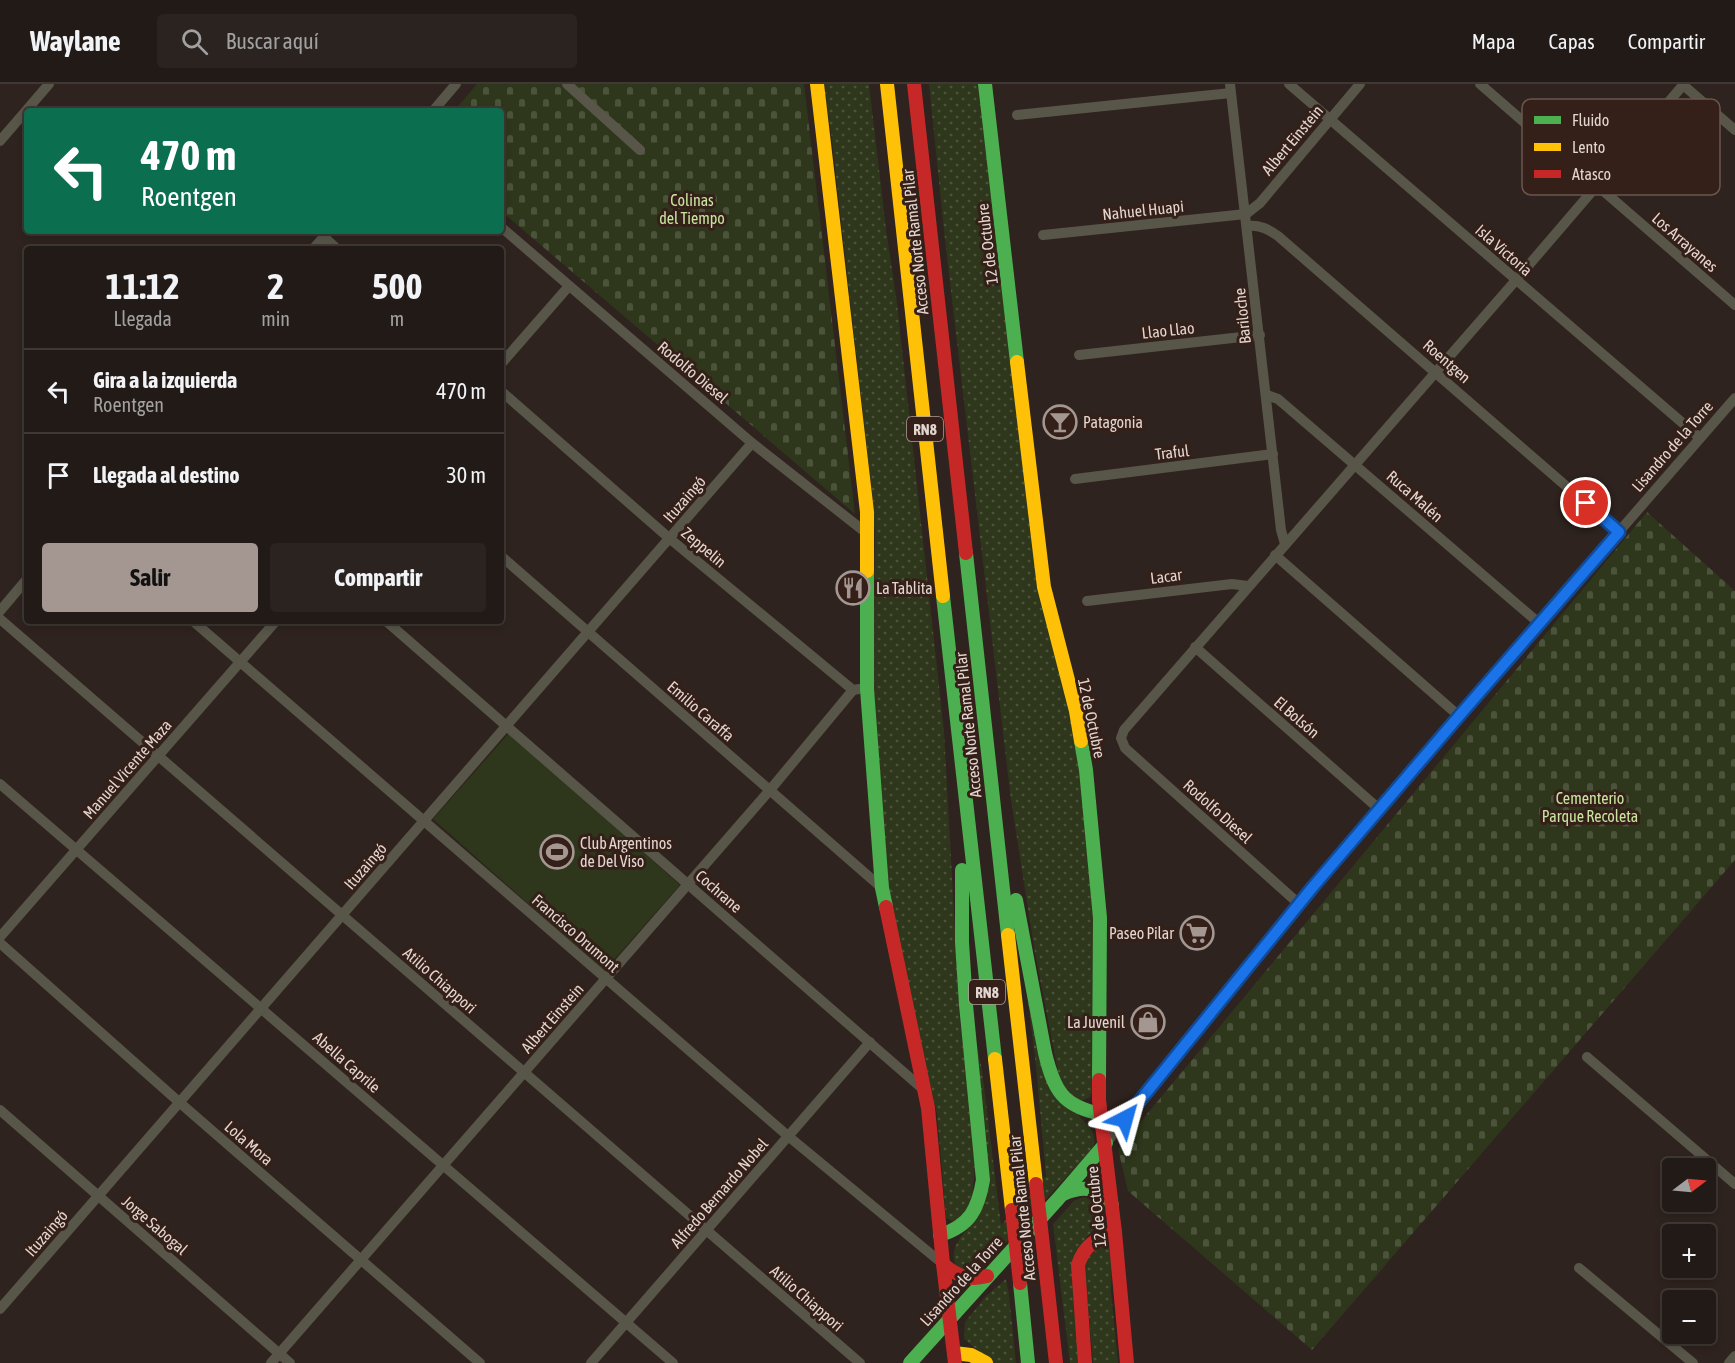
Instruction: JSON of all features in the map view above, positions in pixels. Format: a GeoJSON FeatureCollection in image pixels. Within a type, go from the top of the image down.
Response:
{"type":"FeatureCollection","features":[{"type":"Feature","properties":{"kind":"main road"},"geometry":{"type":"LineString","coordinates":[[817,84],[868,535],[867,688],[882,888],[928,1108],[948,1319],[954,1358],[971,1355],[986,1363]]}},
{"type":"Feature","properties":{"kind":"main road","name":"Acceso Norte Ramal Pilar"},"geometry":{"type":"LineString","coordinates":[[887,84],[1028,1363]]}},
{"type":"Feature","properties":{"kind":"main road","name":"Acceso Norte Ramal Pilar"},"geometry":{"type":"LineString","coordinates":[[914,84],[1056,1363]]}},
{"type":"Feature","properties":{"kind":"main road","name":"12 de Octubre"},"geometry":{"type":"LineString","coordinates":[[985,84],[1040,561],[1044,587],[1082,741],[1086,771],[1100,918],[1099,1100],[1106,1143],[1127,1363]]}},
{"type":"Feature","properties":{"kind":"main road"},"geometry":{"type":"LineString","coordinates":[[988,756],[1049,1068],[1055,1085],[1067,1101],[1079,1108],[1101,1114]]}},
{"type":"Feature","properties":{"kind":"main road"},"geometry":{"type":"LineString","coordinates":[[940,1235],[957,1230],[972,1217],[979,1201],[983,1180],[962,942],[962,774]]}},
{"type":"Feature","properties":{"kind":"main road","name":"Lisandro de la Torre"},"geometry":{"type":"LineString","coordinates":[[910,1363],[1063,1195],[1106,1143]]}},
{"type":"Feature","properties":{"kind":"main road"},"geometry":{"type":"LineString","coordinates":[[1063,1195],[1080,1188],[1090,1188],[1103,1193],[1112,1205]]}},
{"type":"Feature","properties":{"kind":"main road"},"geometry":{"type":"LineString","coordinates":[[1085,1363],[1078,1265],[1088,1245],[1098,1237],[1115,1232]]}},
{"type":"Feature","properties":{"kind":"main road"},"geometry":{"type":"LineString","coordinates":[[943,1264],[962,1279],[973,1280],[987,1276]]}},
{"type":"Feature","properties":{"kind":"street"},"geometry":{"type":"LineString","coordinates":[[28,108],[49,84]]}},
{"type":"Feature","properties":{"kind":"street"},"geometry":{"type":"LineString","coordinates":[[436,108],[456,84]]}},
{"type":"Feature","properties":{"kind":"street"},"geometry":{"type":"LineString","coordinates":[[567,84],[640,150]]}},
{"type":"Feature","properties":{"kind":"street","name":"Isla Victoria"},"geometry":{"type":"LineString","coordinates":[[1289,84],[1700,438]]}},
{"type":"Feature","properties":{"kind":"street","name":"Albert Einstein"},"geometry":{"type":"LineString","coordinates":[[1247,220],[1360,84]]}},
{"type":"Feature","properties":{"kind":"street","name":"Los Arrayanes"},"geometry":{"type":"LineString","coordinates":[[1480,84],[1522,121]]}},
{"type":"Feature","properties":{"kind":"street"},"geometry":{"type":"LineString","coordinates":[[1670,99],[1683,84],[1700,99]]}},
{"type":"Feature","properties":{"kind":"street"},"geometry":{"type":"LineString","coordinates":[[1017,115],[1231,88]]}},
{"type":"Feature","properties":{"kind":"street","name":"Bariloche"},"geometry":{"type":"LineString","coordinates":[[1231,88],[1281,530],[1285,544]]}},
{"type":"Feature","properties":{"kind":"street"},"geometry":{"type":"LineString","coordinates":[[0,141],[24,113]]}},
{"type":"Feature","properties":{"kind":"street"},"geometry":{"type":"LineString","coordinates":[[1720,117],[1735,130]]}},
{"type":"Feature","properties":{"kind":"street"},"geometry":{"type":"LineString","coordinates":[[1195,647],[1588,195]]}},
{"type":"Feature","properties":{"kind":"street","name":"Los Arrayanes"},"geometry":{"type":"LineString","coordinates":[[1608,195],[1735,305]]}},
{"type":"Feature","properties":{"kind":"street","name":"Nahuel Huapi"},"geometry":{"type":"LineString","coordinates":[[1042,235],[1247,220]]}},
{"type":"Feature","properties":{"kind":"street","name":"Roentgen"},"geometry":{"type":"LineString","coordinates":[[1247,220],[1267,228],[1278,236],[1619,532]]}},
{"type":"Feature","properties":{"kind":"street","name":"Rodolfo Diesel"},"geometry":{"type":"LineString","coordinates":[[504,230],[753,442],[868,535]]}},
{"type":"Feature","properties":{"kind":"street"},"geometry":{"type":"LineString","coordinates":[[316,246],[326,234],[336,246]]}},
{"type":"Feature","properties":{"kind":"street"},"geometry":{"type":"LineString","coordinates":[[504,361],[569,286]]}},
{"type":"Feature","properties":{"kind":"street","name":"Llao Llao"},"geometry":{"type":"LineString","coordinates":[[1079,355],[1260,335]]}},
{"type":"Feature","properties":{"kind":"street","name":"Zeppelin"},"geometry":{"type":"LineString","coordinates":[[504,395],[669,538],[853,690]]}},
{"type":"Feature","properties":{"kind":"street","name":"Ruca Malén"},"geometry":{"type":"LineString","coordinates":[[1267,395],[1278,399],[1540,624]]}},
{"type":"Feature","properties":{"kind":"street","name":"Lisandro de la Torre"},"geometry":{"type":"LineString","coordinates":[[1106,1143],[1299,904],[1379,809],[1735,398]]}},
{"type":"Feature","properties":{"kind":"street","name":"Ituzaingó"},"geometry":{"type":"LineString","coordinates":[[0,1309],[753,442]]}},
{"type":"Feature","properties":{"kind":"street","name":"Traful"},"geometry":{"type":"LineString","coordinates":[[1075,479],[1273,454]]}},
{"type":"Feature","properties":{"kind":"street"},"geometry":{"type":"LineString","coordinates":[[1275,555],[1459,716]]}},
{"type":"Feature","properties":{"kind":"street","name":"Emilio Caraffa"},"geometry":{"type":"LineString","coordinates":[[504,559],[882,888]]}},
{"type":"Feature","properties":{"kind":"street"},"geometry":{"type":"LineString","coordinates":[[0,610],[24,582]]}},
{"type":"Feature","properties":{"kind":"street","name":"Lacar"},"geometry":{"type":"LineString","coordinates":[[1087,601],[1232,584],[1248,586]]}},
{"type":"Feature","properties":{"kind":"street","name":"Atilio Chiappori"},"geometry":{"type":"LineString","coordinates":[[0,619],[860,1363]]}},
{"type":"Feature","properties":{"kind":"street","name":"Francisco Drumont"},"geometry":{"type":"LineString","coordinates":[[196,624],[788,1136],[943,1264]]}},
{"type":"Feature","properties":{"kind":"street","name":"Manuel Vicente Maza"},"geometry":{"type":"LineString","coordinates":[[0,937],[273,624]]}},
{"type":"Feature","properties":{"kind":"street","name":"Cochrane"},"geometry":{"type":"LineString","coordinates":[[389,624],[924,1090]]}},
{"type":"Feature","properties":{"kind":"street","name":"Rodolfo Diesel"},"geometry":{"type":"LineString","coordinates":[[1195,647],[1124,730],[1121,738],[1125,748],[1299,904]]}},
{"type":"Feature","properties":{"kind":"street","name":"El Bolsón"},"geometry":{"type":"LineString","coordinates":[[1195,647],[1379,809]]}},
{"type":"Feature","properties":{"kind":"street"},"geometry":{"type":"LineString","coordinates":[[853,690],[867,688]]}},
{"type":"Feature","properties":{"kind":"street","name":"Albert Einstein"},"geometry":{"type":"LineString","coordinates":[[271,1363],[770,790],[853,690]]}},
{"type":"Feature","properties":{"kind":"street","name":"Abella Caprile"},"geometry":{"type":"LineString","coordinates":[[0,784],[673,1363]]}},
{"type":"Feature","properties":{"kind":"street","name":"Lola Mora"},"geometry":{"type":"LineString","coordinates":[[0,943],[480,1363]]}},
{"type":"Feature","properties":{"kind":"street","name":"Alfredo Bernardo Nobel"},"geometry":{"type":"LineString","coordinates":[[591,1363],[870,1042]]}},
{"type":"Feature","properties":{"kind":"street"},"geometry":{"type":"LineString","coordinates":[[1587,1057],[1735,1184]]}},
{"type":"Feature","properties":{"kind":"street","name":"Jorge Sabogal"},"geometry":{"type":"LineString","coordinates":[[0,1110],[290,1363]]}},
{"type":"Feature","properties":{"kind":"street"},"geometry":{"type":"LineString","coordinates":[[1579,1268],[1693,1363]]}},
{"type":"Feature","properties":{"kind":"street"},"geometry":{"type":"LineString","coordinates":[[1729,1363],[1735,1356]]}},
{"type":"Feature","properties":{"kind":"green space","name":"Colinas del Tiempo"},"geometry":{"type":"Polygon","coordinates":[[[477,84],[804,84],[855,514],[504,214],[504,108],[457,108],[477,84]]]}},
{"type":"Feature","properties":{"kind":"green space"},"geometry":{"type":"Polygon","coordinates":[[[823,84],[869,84],[897,303],[944,731],[960,1022],[976,1155],[971,1208],[954,1222],[946,1218],[937,1114],[890,912],[873,689],[875,534],[873,502],[831,132],[823,84]]]}},
{"type":"Feature","properties":{"kind":"green space"},"geometry":{"type":"Polygon","coordinates":[[[929,84],[981,84],[1020,431],[1075,729],[1096,927],[1092,1092],[1090,1097],[1081,1101],[1061,1087],[1035,953],[1011,800],[945,240],[929,84]]]}},
{"type":"Feature","properties":{"kind":"green space","name":"Cementerio Parque Recoleta"},"geometry":{"type":"Polygon","coordinates":[[[1647,512],[1735,591],[1735,860],[1312,1350],[1128,1191],[1118,1149],[1647,512]]]}},
{"type":"Feature","properties":{"kind":"green space","name":"Club Argentinos de Del Viso"},"geometry":{"type":"Polygon","coordinates":[[[509,733],[680,885],[604,971],[433,819],[509,733]]]}},
{"type":"Feature","properties":{"kind":"green space"},"geometry":{"type":"Polygon","coordinates":[[[1027,993],[1039,1043],[1081,1119],[1092,1132],[1094,1143],[1093,1148],[974,1275],[957,1267],[954,1253],[958,1241],[977,1219],[976,1041],[982,1070],[1001,1225],[1046,1176],[1027,993]]]}},
{"type":"Feature","properties":{"kind":"green space"},"geometry":{"type":"Polygon","coordinates":[[[1084,1197],[1097,1202],[1101,1218],[1085,1239],[1079,1363],[1070,1363],[1053,1224],[1075,1200],[1084,1197]]]}},
{"type":"Feature","properties":{"kind":"green space"},"geometry":{"type":"Polygon","coordinates":[[[1102,1245],[1108,1247],[1112,1254],[1111,1292],[1118,1363],[1093,1363],[1084,1261],[1102,1245]]]}},
{"type":"Feature","properties":{"kind":"green space"},"geometry":{"type":"Polygon","coordinates":[[[1006,1279],[1016,1363],[993,1363],[964,1339],[965,1322],[986,1296],[1006,1279]]]}},
{"type":"Feature","properties":{"kind":"traffic: fast"},"geometry":{"type":"LineString","coordinates":[[985,84],[1017,362]]}},
{"type":"Feature","properties":{"kind":"traffic: fast"},"geometry":{"type":"LineString","coordinates":[[966,553],[1008,935]]}},
{"type":"Feature","properties":{"kind":"traffic: fast"},"geometry":{"type":"LineString","coordinates":[[867,571],[867,689],[882,888],[886,907]]}},
{"type":"Feature","properties":{"kind":"traffic: fast"},"geometry":{"type":"LineString","coordinates":[[943,596],[995,1059]]}},
{"type":"Feature","properties":{"kind":"traffic: fast"},"geometry":{"type":"LineString","coordinates":[[1081,741],[1086,770],[1100,918],[1099,1080]]}},
{"type":"Feature","properties":{"kind":"traffic: fast"},"geometry":{"type":"LineString","coordinates":[[940,1235],[959,1227],[971,1215],[983,1180],[966,1005],[962,942],[962,870]]}},
{"type":"Feature","properties":{"kind":"traffic: fast"},"geometry":{"type":"LineString","coordinates":[[1016,900],[1045,1053],[1052,1077],[1056,1086],[1069,1101],[1088,1111],[1101,1114]]}},
{"type":"Feature","properties":{"kind":"traffic: fast"},"geometry":{"type":"LineString","coordinates":[[910,1363],[1106,1143]]}},
{"type":"Feature","properties":{"kind":"traffic: fast"},"geometry":{"type":"LineString","coordinates":[[1063,1194],[1078,1189],[1090,1189],[1101,1194],[1112,1205]]}},
{"type":"Feature","properties":{"kind":"traffic: fast"},"geometry":{"type":"LineString","coordinates":[[1020,1283],[1028,1363]]}},
{"type":"Feature","properties":{"kind":"traffic: slow"},"geometry":{"type":"LineString","coordinates":[[817,84],[867,512],[867,571]]}},
{"type":"Feature","properties":{"kind":"traffic: slow"},"geometry":{"type":"LineString","coordinates":[[887,84],[943,596]]}},
{"type":"Feature","properties":{"kind":"traffic: slow"},"geometry":{"type":"LineString","coordinates":[[1017,362],[1044,587],[1076,711],[1081,741]]}},
{"type":"Feature","properties":{"kind":"traffic: slow"},"geometry":{"type":"LineString","coordinates":[[1008,935],[1036,1184]]}},
{"type":"Feature","properties":{"kind":"traffic: slow"},"geometry":{"type":"LineString","coordinates":[[995,1059],[1012,1210]]}},
{"type":"Feature","properties":{"kind":"traffic: slow"},"geometry":{"type":"LineString","coordinates":[[954,1353],[971,1355],[986,1363]]}},
{"type":"Feature","properties":{"kind":"traffic: jam"},"geometry":{"type":"LineString","coordinates":[[914,84],[966,553]]}},
{"type":"Feature","properties":{"kind":"traffic: jam"},"geometry":{"type":"LineString","coordinates":[[886,907],[928,1108],[955,1363]]}},
{"type":"Feature","properties":{"kind":"traffic: jam"},"geometry":{"type":"LineString","coordinates":[[1099,1080],[1099,1100],[1115,1232],[1127,1363]]}},
{"type":"Feature","properties":{"kind":"traffic: jam"},"geometry":{"type":"LineString","coordinates":[[1036,1184],[1044,1255]]}},
{"type":"Feature","properties":{"kind":"traffic: jam"},"geometry":{"type":"LineString","coordinates":[[1012,1210],[1020,1283]]}},
{"type":"Feature","properties":{"kind":"traffic: jam"},"geometry":{"type":"LineString","coordinates":[[1085,1363],[1078,1265],[1087,1248],[1102,1237],[1115,1232]]}},
{"type":"Feature","properties":{"kind":"traffic: jam"},"geometry":{"type":"LineString","coordinates":[[1044,1255],[1056,1363]]}},
{"type":"Feature","properties":{"kind":"traffic: jam"},"geometry":{"type":"LineString","coordinates":[[943,1264],[963,1276],[975,1278],[987,1276]]}},
{"type":"Feature","properties":{"kind":"place","name":"Patagonia"},"geometry":{"type":"Point","coordinates":[1060,422]}},
{"type":"Feature","properties":{"kind":"place","name":"La Tablita"},"geometry":{"type":"Point","coordinates":[853,588]}},
{"type":"Feature","properties":{"kind":"place","name":"Club Argentinos de Del Viso"},"geometry":{"type":"Point","coordinates":[557,852]}},
{"type":"Feature","properties":{"kind":"place","name":"Paseo Pilar"},"geometry":{"type":"Point","coordinates":[1197,933]}},
{"type":"Feature","properties":{"kind":"place","name":"La Juvenil"},"geometry":{"type":"Point","coordinates":[1148,1022]}},
{"type":"Feature","properties":{"kind":"route"},"geometry":{"type":"LineString","coordinates":[[1125,1119],[1312,888],[1619,532],[1586,503]]}}]}
